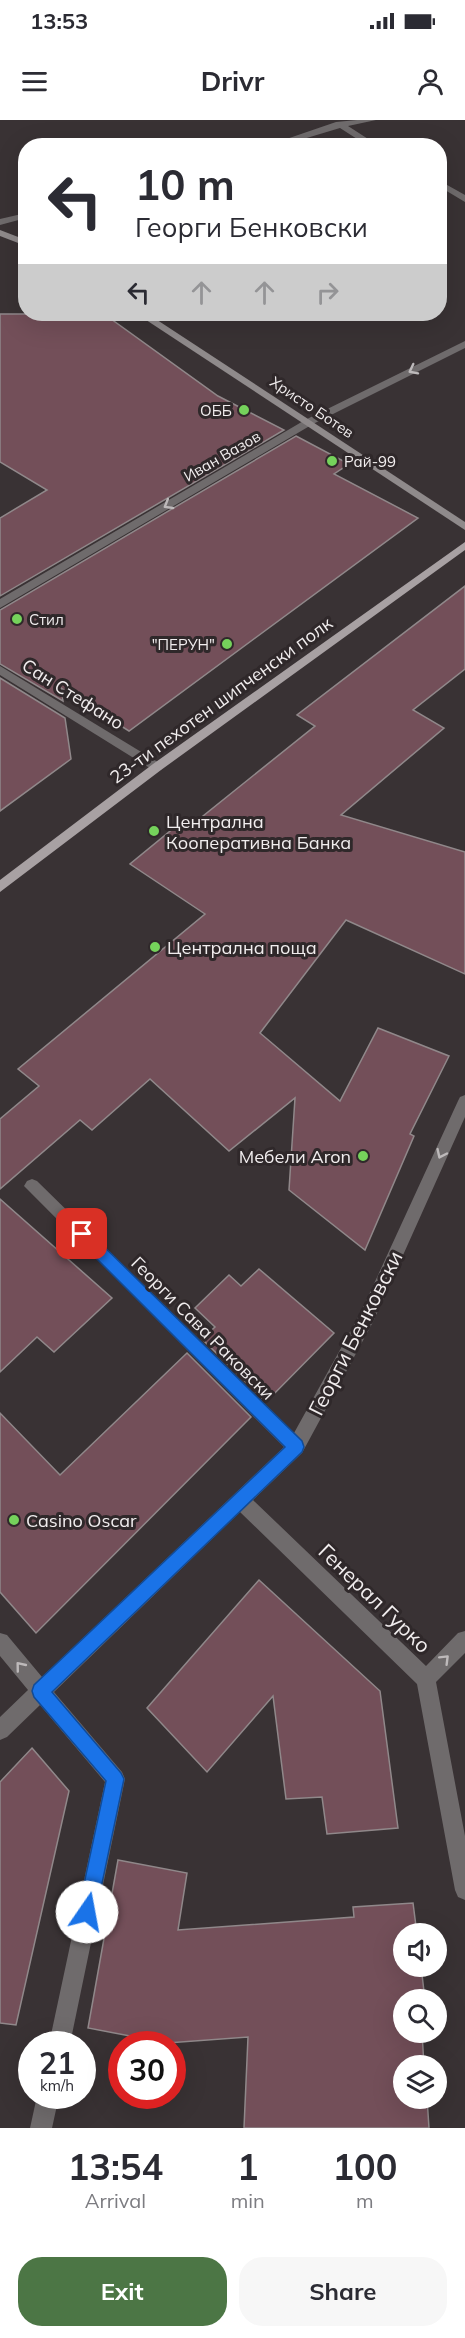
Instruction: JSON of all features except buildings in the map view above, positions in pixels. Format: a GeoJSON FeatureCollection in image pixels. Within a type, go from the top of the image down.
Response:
{"type":"FeatureCollection","features":[{"type":"Feature","properties":{"kind":"main road"},"geometry":{"type":"LineString","coordinates":[[0,233],[18,240]]}},
{"type":"Feature","properties":{"kind":"main road","name":"Христо Ботев"},"geometry":{"type":"LineString","coordinates":[[153,321],[465,527]]}},
{"type":"Feature","properties":{"kind":"main road","name":"23-ти пехотен шипченски полк"},"geometry":{"type":"LineString","coordinates":[[0,887],[157,767],[465,545]]}},
{"type":"Feature","properties":{"kind":"street"},"geometry":{"type":"LineString","coordinates":[[332,120],[362,138]]}},
{"type":"Feature","properties":{"kind":"street"},"geometry":{"type":"LineString","coordinates":[[297,138],[341,125],[372,120]]}},
{"type":"Feature","properties":{"kind":"street"},"geometry":{"type":"LineString","coordinates":[[447,186],[465,199]]}},
{"type":"Feature","properties":{"kind":"street"},"geometry":{"type":"LineString","coordinates":[[0,222],[18,217]]}},
{"type":"Feature","properties":{"kind":"street","name":"Иван Вазов"},"geometry":{"type":"LineString","coordinates":[[0,604],[309,422],[465,344]]}},
{"type":"Feature","properties":{"kind":"street","name":"Сан Стефано"},"geometry":{"type":"LineString","coordinates":[[0,670],[157,767]]}},
{"type":"Feature","properties":{"kind":"street","name":"Георги Бенковски"},"geometry":{"type":"LineString","coordinates":[[0,1730],[296,1447],[367,1317],[465,1101]]}},
{"type":"Feature","properties":{"kind":"street","name":"Георги Сава Раковски"},"geometry":{"type":"LineString","coordinates":[[32,1185],[296,1447]]}},
{"type":"Feature","properties":{"kind":"street","name":"Генерал Гурко"},"geometry":{"type":"LineString","coordinates":[[241,1501],[426,1679],[465,1890]]}},
{"type":"Feature","properties":{"kind":"street"},"geometry":{"type":"LineString","coordinates":[[426,1679],[465,1640]]}},
{"type":"Feature","properties":{"kind":"street"},"geometry":{"type":"LineString","coordinates":[[0,1642],[115,1779],[62,2031]]}},
{"type":"Feature","properties":{"kind":"street"},"geometry":{"type":"LineString","coordinates":[[41,2128],[45,2109]]}},
{"type":"Feature","properties":{"kind":"place","name":"ОББ"},"geometry":{"type":"Point","coordinates":[244,410]}},
{"type":"Feature","properties":{"kind":"place","name":"Рай-99"},"geometry":{"type":"Point","coordinates":[332,461]}},
{"type":"Feature","properties":{"kind":"place","name":"Стил"},"geometry":{"type":"Point","coordinates":[17,619]}},
{"type":"Feature","properties":{"kind":"place","name":"\"ПЕРУН\""},"geometry":{"type":"Point","coordinates":[227,644]}},
{"type":"Feature","properties":{"kind":"place","name":"Централна Кооперативна Банка"},"geometry":{"type":"Point","coordinates":[154,831]}},
{"type":"Feature","properties":{"kind":"place","name":"Централна поща"},"geometry":{"type":"Point","coordinates":[155,947]}},
{"type":"Feature","properties":{"kind":"place","name":"Мебели Aron"},"geometry":{"type":"Point","coordinates":[363,1156]}},
{"type":"Feature","properties":{"kind":"place","name":"Casino Oscar"},"geometry":{"type":"Point","coordinates":[14,1520]}},
{"type":"Feature","properties":{"kind":"route"},"geometry":{"type":"LineString","coordinates":[[82,1234],[296,1447],[40,1691],[115,1779],[87,1912]]}}]}
